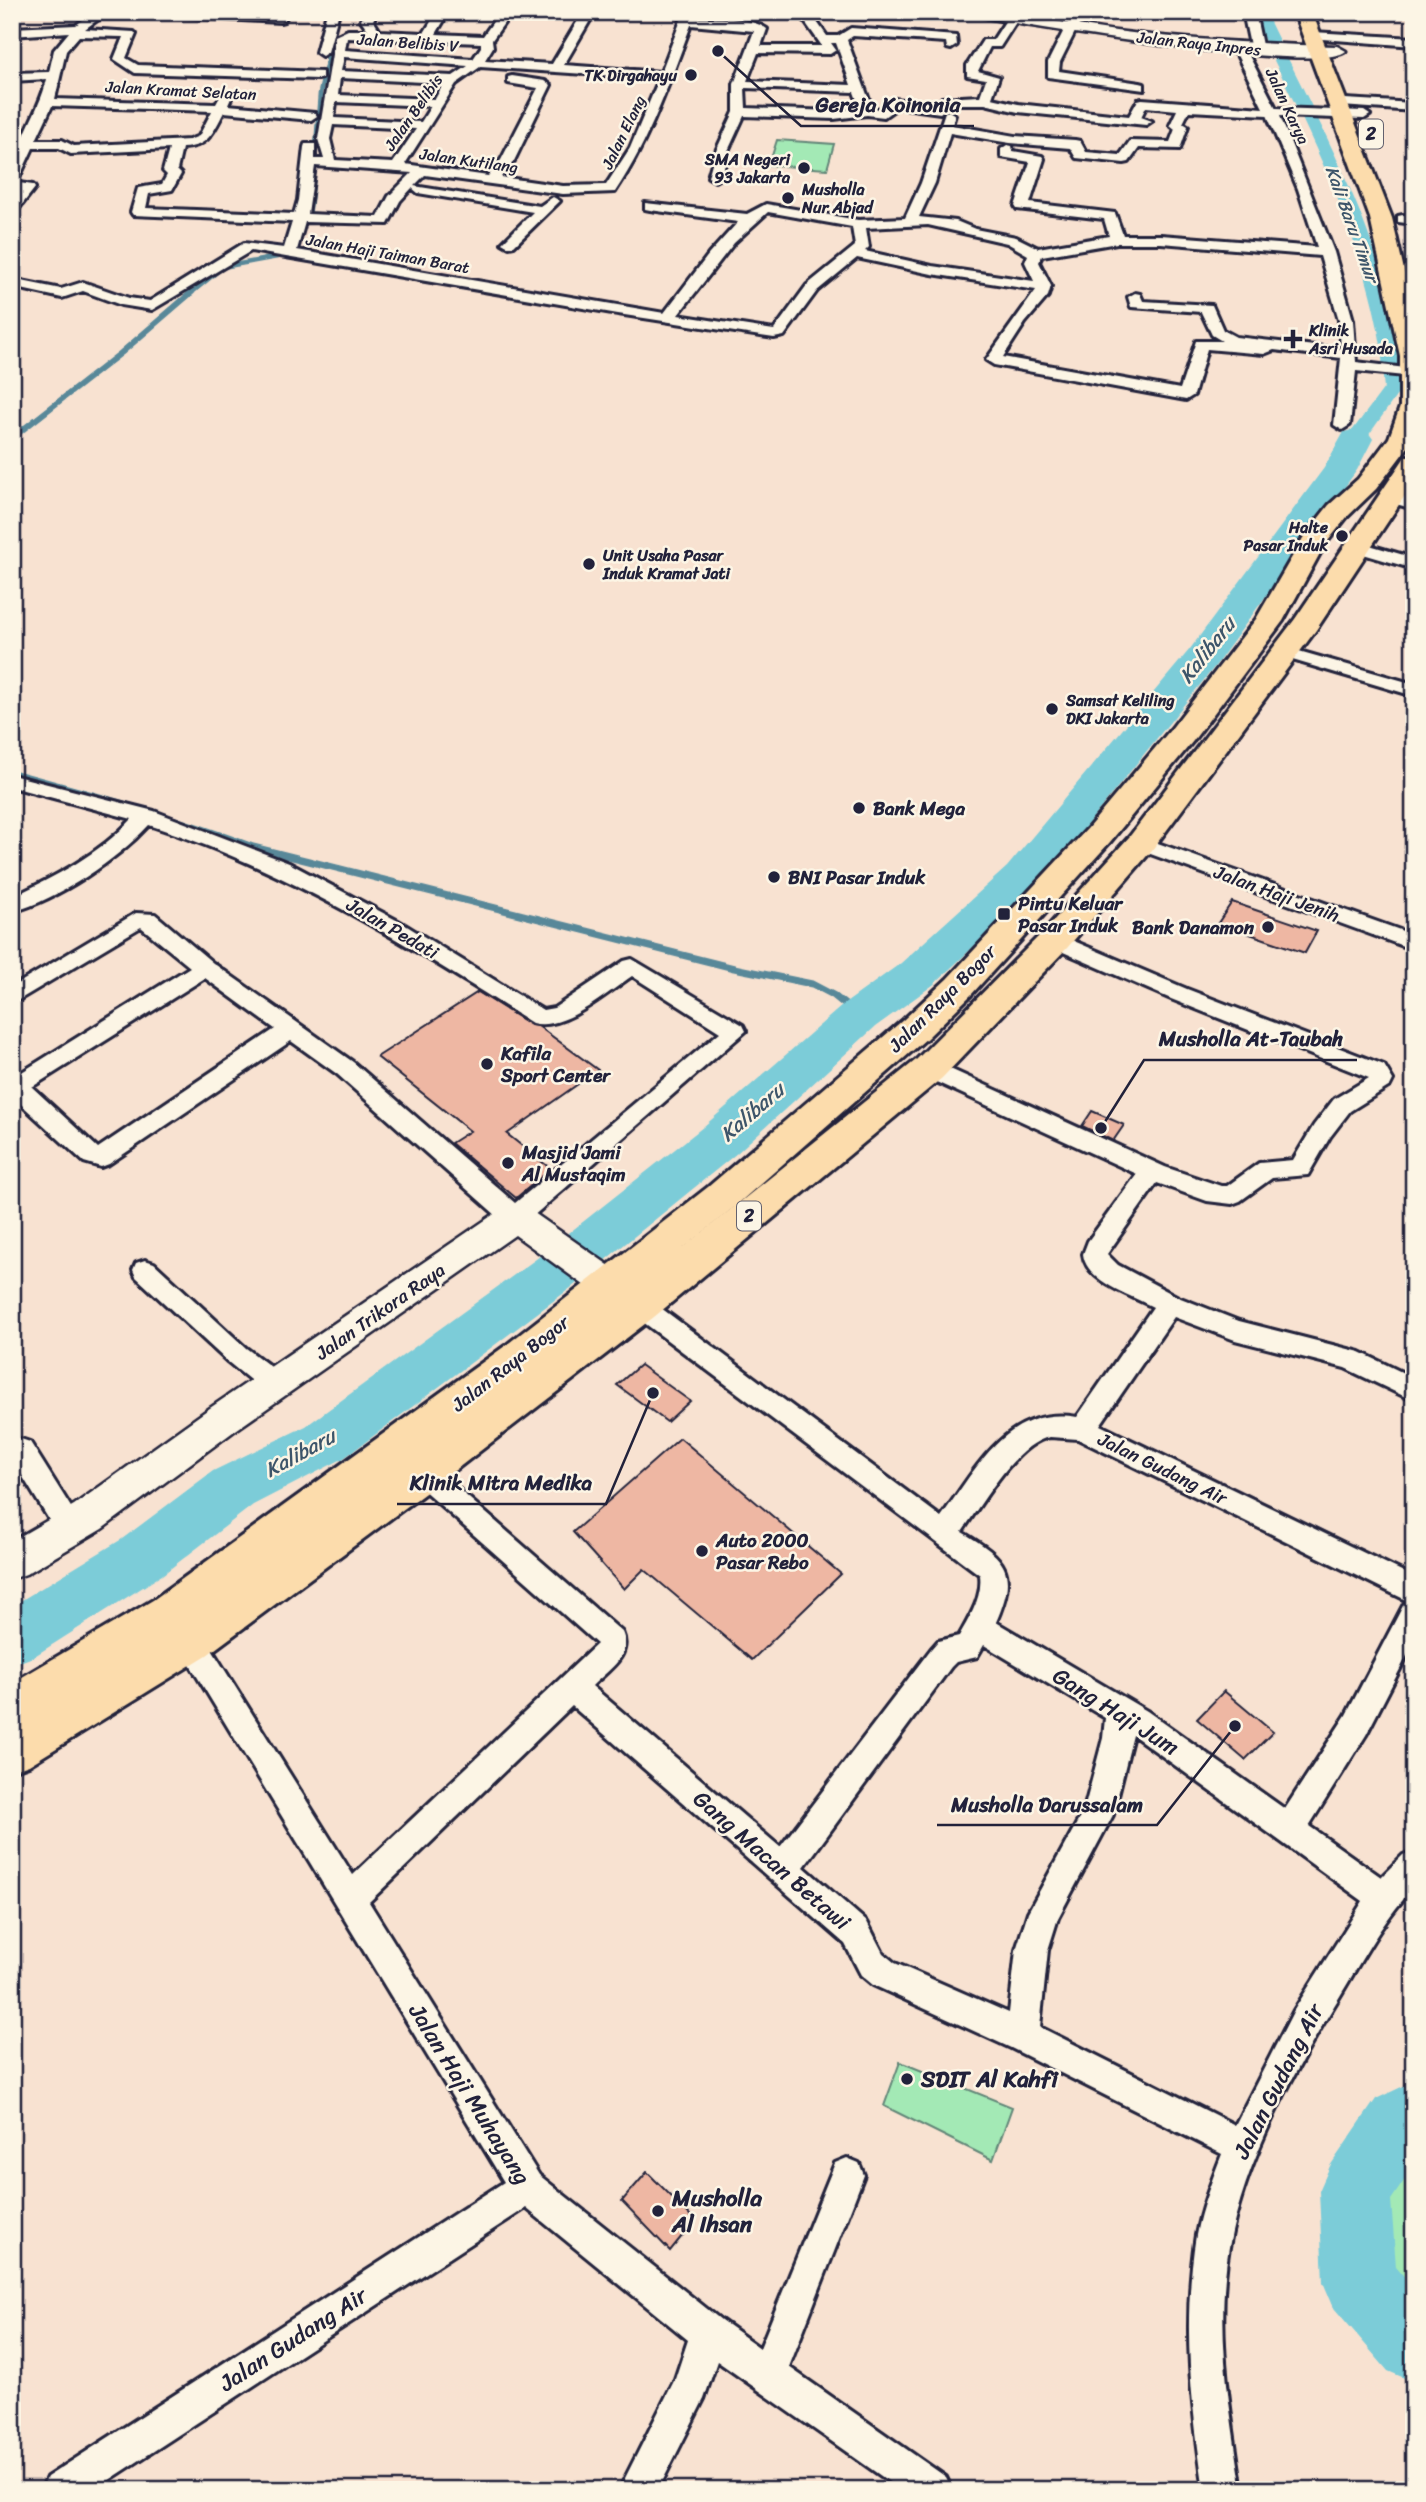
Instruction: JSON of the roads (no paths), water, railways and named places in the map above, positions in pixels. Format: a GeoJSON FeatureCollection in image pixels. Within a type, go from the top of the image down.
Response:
{"type":"FeatureCollection","features":[{"type":"Feature","properties":{"kind":"highway","name":"Jalan Raya Bogor"},"geometry":{"type":"LineString","coordinates":[[1303,12],[1325,44]]}},
{"type":"Feature","properties":{"kind":"highway","name":"Jalan Raya Bogor"},"geometry":{"type":"LineString","coordinates":[[12,1749],[63,1698],[169,1614],[508,1366],[603,1279],[721,1197],[915,1029],[959,987],[1099,835],[1182,735],[1269,621],[1312,544],[1338,511],[1367,484],[1401,439],[1411,414],[1398,372],[1381,218],[1350,113],[1325,44],[1320,12]]}},
{"type":"Feature","properties":{"kind":"highway"},"geometry":{"type":"LineString","coordinates":[[1405,215],[1410,245]]}},
{"type":"Feature","properties":{"kind":"highway","name":"Jalan Raya Bogor"},"geometry":{"type":"LineString","coordinates":[[12,1708],[63,1698],[191,1641],[640,1307],[929,1069],[1055,940],[1141,843],[1285,652],[1359,547],[1403,500],[1414,462]]}},
{"type":"Feature","properties":{"kind":"street"},"geometry":{"type":"LineString","coordinates":[[12,178],[17,159],[29,144],[48,102],[60,50],[77,30],[102,12]]}},
{"type":"Feature","properties":{"kind":"street"},"geometry":{"type":"LineString","coordinates":[[152,12],[280,19],[283,12]]}},
{"type":"Feature","properties":{"kind":"street"},"geometry":{"type":"LineString","coordinates":[[326,156],[311,117],[333,12]]}},
{"type":"Feature","properties":{"kind":"street"},"geometry":{"type":"LineString","coordinates":[[372,12],[367,20],[376,34]]}},
{"type":"Feature","properties":{"kind":"street"},"geometry":{"type":"LineString","coordinates":[[426,38],[443,12]]}},
{"type":"Feature","properties":{"kind":"street","name":"Jalan Belibis"},"geometry":{"type":"LineString","coordinates":[[490,26],[493,12]]}},
{"type":"Feature","properties":{"kind":"street","name":"Jalan Belibis"},"geometry":{"type":"LineString","coordinates":[[397,167],[439,103],[466,79],[487,47],[482,39],[490,26],[506,12]]}},
{"type":"Feature","properties":{"kind":"street"},"geometry":{"type":"LineString","coordinates":[[557,67],[589,12]]}},
{"type":"Feature","properties":{"kind":"street"},"geometry":{"type":"LineString","coordinates":[[752,49],[829,50],[831,48],[826,40],[804,12]]}},
{"type":"Feature","properties":{"kind":"street","name":"Jalan Raya Inpres"},"geometry":{"type":"LineString","coordinates":[[980,12],[1071,30],[1255,49],[1292,51],[1325,44]]}},
{"type":"Feature","properties":{"kind":"street"},"geometry":{"type":"LineString","coordinates":[[1079,12],[1054,62],[1052,74],[1140,87]]}},
{"type":"Feature","properties":{"kind":"street","name":"Jalan Karya"},"geometry":{"type":"LineString","coordinates":[[1249,12],[1255,49],[1274,112],[1327,253],[1348,333],[1348,395],[1342,425]]}},
{"type":"Feature","properties":{"kind":"street"},"geometry":{"type":"LineString","coordinates":[[688,17],[759,27],[760,35],[740,83],[740,112],[721,153],[715,177]]}},
{"type":"Feature","properties":{"kind":"street","name":"Jalan Elang"},"geometry":{"type":"LineString","coordinates":[[613,187],[636,148],[688,17]]}},
{"type":"Feature","properties":{"kind":"street"},"geometry":{"type":"LineString","coordinates":[[826,40],[841,39],[851,32],[996,44],[1012,19]]}},
{"type":"Feature","properties":{"kind":"street"},"geometry":{"type":"LineString","coordinates":[[12,32],[77,30],[131,34],[120,59],[135,69],[236,73],[316,87]]}},
{"type":"Feature","properties":{"kind":"street"},"geometry":{"type":"LineString","coordinates":[[326,156],[324,145],[327,121],[341,36],[376,34],[482,39]]}},
{"type":"Feature","properties":{"kind":"street"},"geometry":{"type":"LineString","coordinates":[[841,39],[867,111]]}},
{"type":"Feature","properties":{"kind":"street"},"geometry":{"type":"LineString","coordinates":[[966,42],[973,65],[971,73],[993,77],[992,110],[979,133]]}},
{"type":"Feature","properties":{"kind":"street"},"geometry":{"type":"LineString","coordinates":[[1325,44],[1414,42]]}},
{"type":"Feature","properties":{"kind":"street","name":"Jalan Belibis V"},"geometry":{"type":"LineString","coordinates":[[338,53],[666,76]]}},
{"type":"Feature","properties":{"kind":"street"},"geometry":{"type":"LineString","coordinates":[[29,144],[62,144],[71,150],[192,144],[203,140],[222,108],[236,73]]}},
{"type":"Feature","properties":{"kind":"street"},"geometry":{"type":"LineString","coordinates":[[333,74],[466,79]]}},
{"type":"Feature","properties":{"kind":"street"},"geometry":{"type":"LineString","coordinates":[[12,77],[54,75]]}},
{"type":"Feature","properties":{"kind":"street"},"geometry":{"type":"LineString","coordinates":[[492,180],[507,161],[545,85],[503,80]]}},
{"type":"Feature","properties":{"kind":"street"},"geometry":{"type":"LineString","coordinates":[[740,83],[859,89]]}},
{"type":"Feature","properties":{"kind":"street"},"geometry":{"type":"LineString","coordinates":[[331,98],[439,103]]}},
{"type":"Feature","properties":{"kind":"street"},"geometry":{"type":"LineString","coordinates":[[909,222],[930,178],[944,128],[956,99]]}},
{"type":"Feature","properties":{"kind":"street"},"geometry":{"type":"LineString","coordinates":[[740,112],[834,115],[867,111],[884,113],[895,103],[940,109],[946,102],[956,99],[992,110],[1140,120],[1142,103],[1184,108],[1292,113],[1350,113],[1414,107]]}},
{"type":"Feature","properties":{"kind":"street","name":"Jalan Kramat Selatan"},"geometry":{"type":"LineString","coordinates":[[48,102],[222,108],[311,117]]}},
{"type":"Feature","properties":{"kind":"street"},"geometry":{"type":"LineString","coordinates":[[944,128],[1010,136],[1010,139],[1074,144],[1081,156],[1124,159],[1135,144],[1175,146],[1182,126],[1176,125],[1184,108]]}},
{"type":"Feature","properties":{"kind":"street"},"geometry":{"type":"LineString","coordinates":[[327,121],[425,127]]}},
{"type":"Feature","properties":{"kind":"street"},"geometry":{"type":"LineString","coordinates":[[293,254],[306,217],[308,185],[326,156],[363,122]]}},
{"type":"Feature","properties":{"kind":"street"},"geometry":{"type":"LineString","coordinates":[[1010,139],[1006,154],[1037,159],[1022,206],[1110,216],[1117,239]]}},
{"type":"Feature","properties":{"kind":"street"},"geometry":{"type":"LineString","coordinates":[[176,145],[170,171],[174,174],[167,187],[143,191],[140,213],[383,221],[394,199],[422,170]]}},
{"type":"Feature","properties":{"kind":"street","name":"Jalan Kutilang"},"geometry":{"type":"LineString","coordinates":[[326,156],[563,190],[601,191],[613,187]]}},
{"type":"Feature","properties":{"kind":"street"},"geometry":{"type":"LineString","coordinates":[[12,186],[28,188],[12,208]]}},
{"type":"Feature","properties":{"kind":"street"},"geometry":{"type":"LineString","coordinates":[[418,189],[543,211]]}},
{"type":"Feature","properties":{"kind":"street"},"geometry":{"type":"LineString","coordinates":[[509,243],[563,190]]}},
{"type":"Feature","properties":{"kind":"street"},"geometry":{"type":"LineString","coordinates":[[650,206],[750,219]]}},
{"type":"Feature","properties":{"kind":"street"},"geometry":{"type":"LineString","coordinates":[[668,318],[714,257],[750,219],[766,208],[858,224],[928,220],[1012,240],[1036,253],[1117,239],[1152,245],[1327,253]]}},
{"type":"Feature","properties":{"kind":"street"},"geometry":{"type":"LineString","coordinates":[[854,253],[863,246],[859,238],[858,224]]}},
{"type":"Feature","properties":{"kind":"street","name":"Jalan Haji Taiman Barat"},"geometry":{"type":"LineString","coordinates":[[12,283],[62,294],[83,286],[127,302],[152,306],[246,246],[668,318],[779,333],[812,288],[854,253]]}},
{"type":"Feature","properties":{"kind":"street"},"geometry":{"type":"LineString","coordinates":[[854,253],[932,270],[1044,287]]}},
{"type":"Feature","properties":{"kind":"street"},"geometry":{"type":"LineString","coordinates":[[1036,253],[1032,262],[1044,287],[1041,296],[1019,321],[995,360],[1186,396],[1201,344],[1264,349],[1269,346]]}},
{"type":"Feature","properties":{"kind":"street"},"geometry":{"type":"LineString","coordinates":[[1135,297],[1136,304],[1141,305],[1207,309],[1220,335],[1232,341],[1348,360],[1398,372]]}},
{"type":"Feature","properties":{"kind":"street"},"geometry":{"type":"LineString","coordinates":[[1359,547],[1414,564]]}},
{"type":"Feature","properties":{"kind":"street"},"geometry":{"type":"LineString","coordinates":[[1285,652],[1414,690]]}},
{"type":"Feature","properties":{"kind":"street","name":"Jalan Pedati"},"geometry":{"type":"LineString","coordinates":[[12,781],[148,815],[241,850],[375,915],[540,1018],[560,1014],[632,966],[735,1029],[731,1036]]}},
{"type":"Feature","properties":{"kind":"street"},"geometry":{"type":"LineString","coordinates":[[12,905],[106,852],[135,830],[148,815]]}},
{"type":"Feature","properties":{"kind":"street","name":"Jalan Haji Jenih"},"geometry":{"type":"LineString","coordinates":[[1141,843],[1414,943]]}},
{"type":"Feature","properties":{"kind":"street"},"geometry":{"type":"LineString","coordinates":[[12,997],[136,920],[150,921],[205,968],[345,1068],[526,1224],[944,1535],[991,1565],[996,1574],[996,1588],[968,1647],[948,1650],[941,1658],[783,1868]]}},
{"type":"Feature","properties":{"kind":"street"},"geometry":{"type":"LineString","coordinates":[[929,1069],[1153,1170],[1226,1196],[1232,1195],[1267,1169],[1298,1170],[1342,1105],[1381,1082],[1381,1076],[1376,1071],[1179,994],[1055,940]]}},
{"type":"Feature","properties":{"kind":"street"},"geometry":{"type":"LineString","coordinates":[[205,968],[15,1084],[92,1156],[100,1158],[292,1029]]}},
{"type":"Feature","properties":{"kind":"street","name":"Jalan Trikora Raya"},"geometry":{"type":"LineString","coordinates":[[12,1562],[69,1528],[274,1384],[526,1224],[731,1036]]}},
{"type":"Feature","properties":{"kind":"street"},"geometry":{"type":"LineString","coordinates":[[1153,1170],[1095,1254],[1096,1262],[1109,1272],[1169,1304],[1235,1330],[1351,1359],[1414,1390]]}},
{"type":"Feature","properties":{"kind":"street"},"geometry":{"type":"LineString","coordinates":[[145,1269],[237,1355],[274,1384]]}},
{"type":"Feature","properties":{"kind":"street"},"geometry":{"type":"LineString","coordinates":[[1083,1429],[1169,1304]]}},
{"type":"Feature","properties":{"kind":"street","name":"Jalan Gudang Air"},"geometry":{"type":"LineString","coordinates":[[944,1535],[1014,1444],[1029,1432],[1047,1425],[1065,1425],[1083,1429],[1414,1591]]}},
{"type":"Feature","properties":{"kind":"street"},"geometry":{"type":"LineString","coordinates":[[21,1450],[69,1528]]}},
{"type":"Feature","properties":{"kind":"street"},"geometry":{"type":"LineString","coordinates":[[349,1900],[612,1648],[612,1641],[421,1472]]}},
{"type":"Feature","properties":{"kind":"street"},"geometry":{"type":"LineString","coordinates":[[1290,1829],[1356,1725],[1414,1613]]}},
{"type":"Feature","properties":{"kind":"street","name":"Gang Haji Jum"},"geometry":{"type":"LineString","coordinates":[[979,1627],[1120,1711],[1290,1829],[1382,1897]]}},
{"type":"Feature","properties":{"kind":"street","name":"Jalan Haji Muhayang"},"geometry":{"type":"LineString","coordinates":[[191,1641],[527,2187],[708,2333],[768,2374],[912,2483]]}},
{"type":"Feature","properties":{"kind":"street","name":"Gang Macan Betawi"},"geometry":{"type":"LineString","coordinates":[[571,1686],[856,1934],[872,1964],[884,1974],[1023,2036],[1242,2146]]}},
{"type":"Feature","properties":{"kind":"street"},"geometry":{"type":"LineString","coordinates":[[1023,2036],[1032,1950],[1044,1912],[1098,1815],[1118,1738],[1120,1711]]}},
{"type":"Feature","properties":{"kind":"street","name":"Jalan Gudang Air"},"geometry":{"type":"LineString","coordinates":[[1223,2490],[1208,2391],[1206,2308],[1214,2233],[1242,2146],[1306,2022],[1382,1897],[1414,1866]]}},
{"type":"Feature","properties":{"kind":"street"},"geometry":{"type":"LineString","coordinates":[[768,2374],[847,2175]]}},
{"type":"Feature","properties":{"kind":"street","name":"Jalan Gudang Air"},"geometry":{"type":"LineString","coordinates":[[60,2490],[527,2187]]}},
{"type":"Feature","properties":{"kind":"street"},"geometry":{"type":"LineString","coordinates":[[638,2490],[691,2386],[708,2333]]}},
{"type":"Feature","properties":{"kind":"waterway"},"geometry":{"type":"LineString","coordinates":[[304,222],[309,216],[313,185],[320,93],[338,12]]}},
{"type":"Feature","properties":{"kind":"waterway","name":"Kali Baru Timur"},"geometry":{"type":"LineString","coordinates":[[1258,12],[1338,180],[1367,257],[1389,340],[1393,388],[1356,439]]}},
{"type":"Feature","properties":{"kind":"waterway"},"geometry":{"type":"LineString","coordinates":[[190,294],[223,267],[294,254],[294,251]]}},
{"type":"Feature","properties":{"kind":"waterway"},"geometry":{"type":"LineString","coordinates":[[12,438],[121,353],[192,292]]}},
{"type":"Feature","properties":{"kind":"waterway","name":"Kalibaru"},"geometry":{"type":"LineString","coordinates":[[12,1638],[142,1557],[233,1488],[325,1442],[554,1273],[720,1140],[859,1016],[917,974],[1022,877],[1203,657],[1340,470],[1356,439]]}},
{"type":"Feature","properties":{"kind":"waterway"},"geometry":{"type":"LineString","coordinates":[[12,773],[164,816],[253,847],[734,968],[812,984],[833,995],[859,1016]]}},
{"type":"Feature","properties":{"kind":"waterway"},"geometry":{"type":"LineString","coordinates":[[1414,2116],[1401,2124],[1355,2191],[1360,2282],[1414,2345]]}},
{"type":"Feature","properties":{"kind":"place","name":"Gereja Koinonia"},"geometry":{"type":"Point","coordinates":[718,51]}},
{"type":"Feature","properties":{"kind":"place","name":"TK Dirgahayu"},"geometry":{"type":"Point","coordinates":[691,75]}},
{"type":"Feature","properties":{"kind":"place","name":"SMA Negeri 93 Jakarta"},"geometry":{"type":"Point","coordinates":[804,168]}},
{"type":"Feature","properties":{"kind":"place","name":"Musholla Nur Abjad"},"geometry":{"type":"Point","coordinates":[788,198]}},
{"type":"Feature","properties":{"kind":"place","name":"Klinik Asri Husada"},"geometry":{"type":"Point","coordinates":[1293,339]}},
{"type":"Feature","properties":{"kind":"place","name":"Halte Pasar Induk"},"geometry":{"type":"Point","coordinates":[1342,536]}},
{"type":"Feature","properties":{"kind":"place","name":"Unit Usaha Pasar Induk Kramat Jati"},"geometry":{"type":"Point","coordinates":[589,564]}},
{"type":"Feature","properties":{"kind":"place","name":"Samsat Keliling DKI Jakarta"},"geometry":{"type":"Point","coordinates":[1052,709]}},
{"type":"Feature","properties":{"kind":"place","name":"Bank Mega"},"geometry":{"type":"Point","coordinates":[859,808]}},
{"type":"Feature","properties":{"kind":"place","name":"BNI Pasar Induk"},"geometry":{"type":"Point","coordinates":[774,877]}},
{"type":"Feature","properties":{"kind":"place","name":"Pintu Keluar Pasar Induk"},"geometry":{"type":"Point","coordinates":[1004,914]}},
{"type":"Feature","properties":{"kind":"place","name":"Bank Danamon"},"geometry":{"type":"Point","coordinates":[1268,927]}},
{"type":"Feature","properties":{"kind":"place","name":"Kafila Sport Center"},"geometry":{"type":"Point","coordinates":[487,1064]}},
{"type":"Feature","properties":{"kind":"place","name":"Musholla At-Taubah"},"geometry":{"type":"Point","coordinates":[1101,1128]}},
{"type":"Feature","properties":{"kind":"place","name":"Masjid Jami Al Mustaqim"},"geometry":{"type":"Point","coordinates":[508,1163]}},
{"type":"Feature","properties":{"kind":"place","name":"Klinik Mitra Medika"},"geometry":{"type":"Point","coordinates":[653,1393]}},
{"type":"Feature","properties":{"kind":"place","name":"Auto 2000 Pasar Rebo"},"geometry":{"type":"Point","coordinates":[702,1551]}},
{"type":"Feature","properties":{"kind":"place","name":"Musholla Darussalam"},"geometry":{"type":"Point","coordinates":[1235,1726]}},
{"type":"Feature","properties":{"kind":"place","name":"SDIT Al Kahfi"},"geometry":{"type":"Point","coordinates":[907,2079]}},
{"type":"Feature","properties":{"kind":"place","name":"Musholla Al Ihsan"},"geometry":{"type":"Point","coordinates":[658,2211]}}]}
